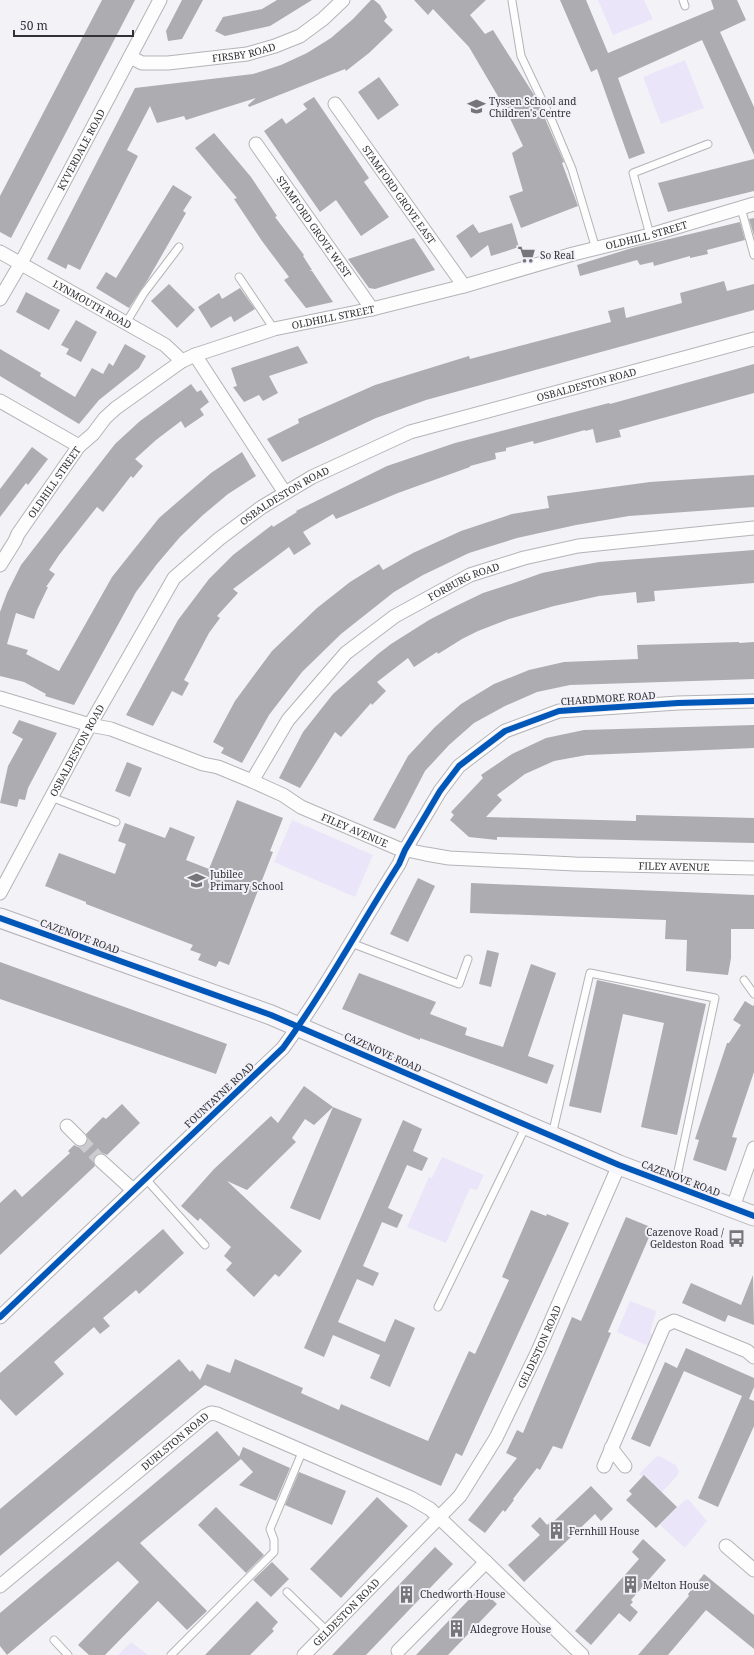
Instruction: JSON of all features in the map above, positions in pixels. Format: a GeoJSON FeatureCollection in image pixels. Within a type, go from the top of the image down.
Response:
{"type":"FeatureCollection","features":[{"type":"Feature","properties":{"kind":"street","name":"KYVERDALE ROAD"},"geometry":{"type":"LineString","coordinates":[[0,299],[21,263],[160,0]]}},
{"type":"Feature","properties":{"kind":"street","name":"FIRSBY ROAD"},"geometry":{"type":"LineString","coordinates":[[130,57],[142,63],[168,63],[247,54],[275,46],[300,36],[323,19],[344,0]]}},
{"type":"Feature","properties":{"kind":"street","name":"STAMFORD GROVE EAST"},"geometry":{"type":"LineString","coordinates":[[335,104],[464,286]]}},
{"type":"Feature","properties":{"kind":"street","name":"STAMFORD GROVE WEST"},"geometry":{"type":"LineString","coordinates":[[256,144],[372,310]]}},
{"type":"Feature","properties":{"kind":"street","name":"OLDHILL STREET"},"geometry":{"type":"LineString","coordinates":[[0,565],[16,541],[18,534],[79,446],[93,434],[105,418],[116,408],[182,361],[195,355],[274,329],[372,310],[650,235],[754,204]]}},
{"type":"Feature","properties":{"kind":"street","name":"LYNMOUTH ROAD"},"geometry":{"type":"LineString","coordinates":[[0,252],[165,345],[182,361]]}},
{"type":"Feature","properties":{"kind":"street","name":"OSBALDESTON ROAD"},"geometry":{"type":"LineString","coordinates":[[0,894],[90,726],[174,578],[219,539],[285,492],[312,477],[410,432],[754,339]]}},
{"type":"Feature","properties":{"kind":"street"},"geometry":{"type":"LineString","coordinates":[[195,355],[285,492]]}},
{"type":"Feature","properties":{"kind":"street"},"geometry":{"type":"LineString","coordinates":[[0,401],[79,446]]}},
{"type":"Feature","properties":{"kind":"street","name":"FORBURG ROAD"},"geometry":{"type":"LineString","coordinates":[[252,781],[288,720],[346,653],[394,616],[470,575],[524,558],[578,546],[754,528]]}},
{"type":"Feature","properties":{"kind":"street","name":"FILEY AVENUE"},"geometry":{"type":"LineString","coordinates":[[0,698],[90,726],[111,729],[252,781],[283,795],[301,807],[405,850],[449,858],[575,864],[754,868]]}},
{"type":"Feature","properties":{"kind":"street","name":"CHARDMORE ROAD"},"geometry":{"type":"LineString","coordinates":[[405,850],[440,791],[460,766],[505,732],[559,711],[678,703],[754,701]]}},
{"type":"Feature","properties":{"kind":"street","name":"FOUNTAYNE ROAD"},"geometry":{"type":"LineString","coordinates":[[0,1317],[283,1048],[299,1026],[351,943],[399,864],[405,850]]}},
{"type":"Feature","properties":{"kind":"street","name":"CAZENOVE ROAD"},"geometry":{"type":"LineString","coordinates":[[0,918],[299,1026],[457,1096],[527,1124],[619,1164],[754,1216]]}},
{"type":"Feature","properties":{"kind":"street"},"geometry":{"type":"LineString","coordinates":[[67,1126],[80,1139]]}},
{"type":"Feature","properties":{"kind":"street"},"geometry":{"type":"LineString","coordinates":[[733,1208],[754,1148]]}},
{"type":"Feature","properties":{"kind":"street"},"geometry":{"type":"LineString","coordinates":[[101,1161],[133,1190]]}},
{"type":"Feature","properties":{"kind":"street","name":"GELDESTON ROAD"},"geometry":{"type":"LineString","coordinates":[[304,1655],[460,1496],[496,1438],[538,1351],[619,1164]]}},
{"type":"Feature","properties":{"kind":"street"},"geometry":{"type":"LineString","coordinates":[[604,1466],[664,1326],[674,1321],[747,1351],[754,1357]]}},
{"type":"Feature","properties":{"kind":"street","name":"DURLSTON ROAD"},"geometry":{"type":"LineString","coordinates":[[0,1586],[150,1460],[205,1416],[211,1413],[217,1414],[303,1450],[411,1498],[430,1509],[440,1518]]}},
{"type":"Feature","properties":{"kind":"street"},"geometry":{"type":"LineString","coordinates":[[611,1448],[625,1466]]}},
{"type":"Feature","properties":{"kind":"street"},"geometry":{"type":"LineString","coordinates":[[440,1518],[582,1655]]}},
{"type":"Feature","properties":{"kind":"street"},"geometry":{"type":"LineString","coordinates":[[726,1546],[754,1570]]}},
{"type":"Feature","properties":{"kind":"street"},"geometry":{"type":"LineString","coordinates":[[400,1653],[486,1562]]}},
{"type":"Feature","properties":{"kind":"lane"},"geometry":{"type":"LineString","coordinates":[[512,1],[522,56],[572,169],[596,249]]}},
{"type":"Feature","properties":{"kind":"lane"},"geometry":{"type":"LineString","coordinates":[[650,235],[633,173],[708,144]]}},
{"type":"Feature","properties":{"kind":"lane"},"geometry":{"type":"LineString","coordinates":[[741,208],[754,255]]}},
{"type":"Feature","properties":{"kind":"lane"},"geometry":{"type":"LineString","coordinates":[[126,323],[144,293],[179,247]]}},
{"type":"Feature","properties":{"kind":"lane"},"geometry":{"type":"LineString","coordinates":[[238,277],[274,329]]}},
{"type":"Feature","properties":{"kind":"lane"},"geometry":{"type":"LineString","coordinates":[[51,797],[116,822]]}},
{"type":"Feature","properties":{"kind":"lane"},"geometry":{"type":"LineString","coordinates":[[351,943],[458,984],[468,959]]}},
{"type":"Feature","properties":{"kind":"lane"},"geometry":{"type":"LineString","coordinates":[[551,1135],[590,973],[715,998],[675,1186]]}},
{"type":"Feature","properties":{"kind":"lane"},"geometry":{"type":"LineString","coordinates":[[744,980],[754,994]]}},
{"type":"Feature","properties":{"kind":"lane"},"geometry":{"type":"LineString","coordinates":[[438,1307],[527,1124]]}},
{"type":"Feature","properties":{"kind":"lane"},"geometry":{"type":"LineString","coordinates":[[145,1178],[205,1245]]}},
{"type":"Feature","properties":{"kind":"lane"},"geometry":{"type":"LineString","coordinates":[[171,1655],[274,1552],[274,1540],[270,1529],[303,1450]]}},
{"type":"Feature","properties":{"kind":"lane"},"geometry":{"type":"LineString","coordinates":[[287,1592],[327,1631]]}},
{"type":"Feature","properties":{"kind":"lane"},"geometry":{"type":"LineString","coordinates":[[54,1640],[68,1655]]}},
{"type":"Feature","properties":{"kind":"shaded area"},"geometry":{"type":"Polygon","coordinates":[[[598,0],[644,0],[653,19],[613,35],[598,0]]]}},
{"type":"Feature","properties":{"kind":"shaded area"},"geometry":{"type":"Polygon","coordinates":[[[685,60],[704,108],[661,124],[643,77],[685,60]]]}},
{"type":"Feature","properties":{"kind":"shaded area"},"geometry":{"type":"Polygon","coordinates":[[[292,820],[373,855],[355,897],[274,862],[292,820]]]}},
{"type":"Feature","properties":{"kind":"shaded area"},"geometry":{"type":"Polygon","coordinates":[[[442,1157],[484,1175],[477,1190],[470,1188],[446,1243],[407,1227],[429,1177],[432,1178],[442,1157]]]}},
{"type":"Feature","properties":{"kind":"shaded area"},"geometry":{"type":"Polygon","coordinates":[[[630,1301],[656,1311],[650,1333],[653,1334],[648,1346],[617,1332],[630,1301]]]}},
{"type":"Feature","properties":{"kind":"shaded area"},"geometry":{"type":"Polygon","coordinates":[[[659,1456],[676,1465],[679,1472],[660,1494],[651,1486],[653,1483],[645,1475],[642,1477],[639,1474],[656,1457],[659,1456]]]}},
{"type":"Feature","properties":{"kind":"shaded area"},"geometry":{"type":"Polygon","coordinates":[[[686,1499],[689,1500],[707,1521],[685,1548],[660,1525],[686,1499]]]}},
{"type":"Feature","properties":{"kind":"shaded area"},"geometry":{"type":"Polygon","coordinates":[[[131,1642],[148,1655],[118,1655],[131,1642]]]}},
{"type":"Feature","properties":{"kind":"building"},"geometry":{"type":"Polygon","coordinates":[[[102,0],[135,0],[11,238],[0,232],[0,196],[102,0]]]}},
{"type":"Feature","properties":{"kind":"building"},"geometry":{"type":"Polygon","coordinates":[[[182,0],[203,0],[182,39],[168,41],[166,31],[182,0]]]}},
{"type":"Feature","properties":{"kind":"building"},"geometry":{"type":"Polygon","coordinates":[[[277,0],[312,0],[270,26],[225,36],[215,31],[223,17],[262,9],[277,0]]]}},
{"type":"Feature","properties":{"kind":"building"},"geometry":{"type":"Polygon","coordinates":[[[371,0],[374,0],[380,5],[387,17],[384,21],[393,30],[369,53],[346,71],[345,69],[249,107],[248,105],[256,98],[186,120],[184,116],[157,123],[150,106],[127,150],[138,156],[80,270],[68,264],[66,269],[47,259],[135,88],[253,74],[281,65],[307,53],[331,38],[353,19],[371,0]]]}},
{"type":"Feature","properties":{"kind":"building"},"geometry":{"type":"Polygon","coordinates":[[[414,0],[486,0],[470,15],[485,34],[493,30],[536,98],[564,162],[562,163],[578,206],[521,228],[509,196],[523,191],[512,153],[523,146],[506,110],[469,47],[433,9],[428,15],[414,0]]]}},
{"type":"Feature","properties":{"kind":"building"},"geometry":{"type":"Polygon","coordinates":[[[560,0],[586,0],[608,53],[714,9],[711,0],[737,0],[746,20],[720,32],[754,107],[754,155],[702,40],[618,78],[645,153],[629,159],[597,69],[591,72],[560,0]]]}},
{"type":"Feature","properties":{"kind":"building"},"geometry":{"type":"Polygon","coordinates":[[[379,77],[399,105],[378,120],[358,92],[379,77]]]}},
{"type":"Feature","properties":{"kind":"building"},"geometry":{"type":"Polygon","coordinates":[[[314,97],[369,178],[364,182],[389,217],[361,236],[336,200],[320,212],[264,131],[282,118],[286,124],[307,109],[303,104],[314,97]]]}},
{"type":"Feature","properties":{"kind":"building"},"geometry":{"type":"Polygon","coordinates":[[[214,133],[251,177],[277,216],[275,217],[304,255],[303,256],[312,270],[309,271],[312,271],[333,302],[306,308],[284,280],[289,277],[262,241],[234,199],[237,198],[195,148],[214,133]]]}},
{"type":"Feature","properties":{"kind":"building"},"geometry":{"type":"Polygon","coordinates":[[[754,159],[754,191],[668,212],[658,183],[754,159]]]}},
{"type":"Feature","properties":{"kind":"building"},"geometry":{"type":"Polygon","coordinates":[[[173,185],[192,197],[183,211],[186,213],[147,281],[129,308],[96,288],[106,272],[116,278],[173,185]]]}},
{"type":"Feature","properties":{"kind":"building"},"geometry":{"type":"Polygon","coordinates":[[[754,218],[754,236],[749,219],[754,218]]]}},
{"type":"Feature","properties":{"kind":"building"},"geometry":{"type":"Polygon","coordinates":[[[740,222],[745,240],[707,250],[708,254],[690,258],[690,256],[654,266],[653,262],[640,265],[637,260],[580,276],[577,265],[632,248],[740,222]]]}},
{"type":"Feature","properties":{"kind":"building"},"geometry":{"type":"Polygon","coordinates":[[[512,223],[519,247],[491,256],[488,245],[471,258],[456,236],[473,224],[479,233],[512,223]]]}},
{"type":"Feature","properties":{"kind":"building"},"geometry":{"type":"Polygon","coordinates":[[[414,238],[435,270],[375,289],[369,288],[348,259],[414,238]]]}},
{"type":"Feature","properties":{"kind":"building"},"geometry":{"type":"Polygon","coordinates":[[[724,281],[727,291],[754,284],[754,310],[426,400],[376,418],[282,462],[267,439],[299,423],[298,419],[375,385],[469,356],[470,359],[611,322],[608,311],[624,307],[626,318],[682,303],[680,293],[724,281]]]}},
{"type":"Feature","properties":{"kind":"building"},"geometry":{"type":"Polygon","coordinates":[[[169,284],[195,310],[177,328],[151,301],[169,284]]]}},
{"type":"Feature","properties":{"kind":"building"},"geometry":{"type":"Polygon","coordinates":[[[240,288],[255,309],[234,322],[231,316],[211,328],[198,307],[219,293],[222,299],[240,288]]]}},
{"type":"Feature","properties":{"kind":"building"},"geometry":{"type":"Polygon","coordinates":[[[26,292],[60,310],[49,330],[16,312],[26,292]]]}},
{"type":"Feature","properties":{"kind":"building"},"geometry":{"type":"Polygon","coordinates":[[[76,320],[97,332],[81,362],[66,354],[69,349],[61,345],[76,320]]]}},
{"type":"Feature","properties":{"kind":"building"},"geometry":{"type":"Polygon","coordinates":[[[125,344],[146,356],[139,368],[99,400],[79,424],[0,376],[0,349],[41,373],[40,376],[75,397],[92,368],[103,374],[109,363],[113,366],[125,344]]]}},
{"type":"Feature","properties":{"kind":"building"},"geometry":{"type":"Polygon","coordinates":[[[298,346],[308,363],[269,376],[278,393],[263,401],[259,395],[244,402],[233,387],[237,386],[231,368],[298,346]]]}},
{"type":"Feature","properties":{"kind":"building"},"geometry":{"type":"Polygon","coordinates":[[[754,364],[754,393],[619,430],[621,437],[596,443],[593,429],[534,444],[533,441],[506,448],[506,451],[495,453],[496,459],[470,466],[398,493],[336,519],[333,514],[303,532],[311,544],[294,555],[289,547],[233,589],[238,593],[217,616],[220,618],[209,633],[184,680],[189,683],[182,696],[172,691],[153,726],[126,715],[178,620],[209,579],[233,555],[272,525],[273,527],[297,512],[296,511],[387,466],[455,443],[609,403],[610,404],[754,364]]]}},
{"type":"Feature","properties":{"kind":"building"},"geometry":{"type":"Polygon","coordinates":[[[191,384],[197,392],[201,390],[209,402],[200,409],[204,415],[185,428],[181,421],[156,440],[135,459],[143,466],[133,478],[131,476],[103,512],[97,507],[59,555],[49,570],[55,574],[46,587],[48,587],[34,619],[16,613],[7,644],[28,650],[26,654],[59,671],[112,577],[159,518],[211,473],[242,452],[256,476],[228,494],[203,515],[180,537],[157,564],[136,592],[74,705],[45,696],[46,694],[24,682],[0,676],[0,612],[7,593],[21,565],[115,444],[140,421],[191,384]]]}},
{"type":"Feature","properties":{"kind":"building"},"geometry":{"type":"Polygon","coordinates":[[[32,447],[48,459],[28,485],[26,483],[0,517],[0,489],[32,447]]]}},
{"type":"Feature","properties":{"kind":"building"},"geometry":{"type":"Polygon","coordinates":[[[754,475],[754,507],[629,516],[576,525],[517,538],[469,553],[423,575],[394,592],[341,634],[302,672],[269,715],[242,763],[221,753],[224,748],[213,742],[235,701],[272,651],[317,608],[350,582],[379,564],[383,570],[413,553],[461,531],[512,514],[549,508],[547,496],[650,482],[754,475]]]}},
{"type":"Feature","properties":{"kind":"building"},"geometry":{"type":"Polygon","coordinates":[[[754,550],[754,583],[654,591],[655,601],[637,603],[636,592],[599,596],[554,606],[509,619],[462,639],[438,654],[437,652],[414,667],[408,658],[377,682],[386,691],[372,705],[371,703],[341,737],[335,732],[300,788],[279,778],[303,732],[333,694],[391,644],[429,620],[483,593],[542,573],[599,562],[754,550]]]}},
{"type":"Feature","properties":{"kind":"building"},"geometry":{"type":"Polygon","coordinates":[[[754,642],[754,679],[570,685],[537,692],[505,706],[474,723],[449,745],[425,771],[395,829],[373,820],[408,756],[434,728],[461,704],[494,684],[529,670],[564,662],[638,659],[637,645],[754,642]]]}},
{"type":"Feature","properties":{"kind":"building"},"geometry":{"type":"Polygon","coordinates":[[[19,720],[57,733],[28,788],[25,800],[19,799],[17,807],[0,803],[8,766],[23,739],[12,733],[19,720]]]}},
{"type":"Feature","properties":{"kind":"building"},"geometry":{"type":"Polygon","coordinates":[[[754,725],[754,748],[587,755],[554,761],[525,774],[497,795],[502,800],[486,817],[636,821],[636,815],[754,818],[754,843],[497,837],[497,840],[469,837],[450,820],[454,815],[451,812],[483,778],[481,775],[512,754],[546,738],[584,730],[754,725]]]}},
{"type":"Feature","properties":{"kind":"building"},"geometry":{"type":"Polygon","coordinates":[[[127,762],[142,768],[130,797],[115,791],[127,762]]]}},
{"type":"Feature","properties":{"kind":"building"},"geometry":{"type":"Polygon","coordinates":[[[237,800],[283,818],[270,851],[273,852],[229,965],[219,961],[216,967],[198,960],[201,954],[190,950],[193,945],[86,904],[86,902],[45,886],[59,853],[115,874],[126,844],[118,841],[125,823],[165,838],[170,827],[195,837],[186,860],[209,869],[237,800]]]}},
{"type":"Feature","properties":{"kind":"building"},"geometry":{"type":"Polygon","coordinates":[[[418,878],[435,886],[408,942],[390,934],[418,878]]]}},
{"type":"Feature","properties":{"kind":"building"},"geometry":{"type":"Polygon","coordinates":[[[471,883],[754,895],[754,929],[731,929],[731,958],[728,975],[686,971],[687,940],[665,939],[666,920],[470,913],[471,883]]]}},
{"type":"Feature","properties":{"kind":"building"},"geometry":{"type":"Polygon","coordinates":[[[487,950],[499,953],[491,987],[479,984],[487,950]]]}},
{"type":"Feature","properties":{"kind":"building"},"geometry":{"type":"Polygon","coordinates":[[[0,962],[227,1044],[216,1074],[0,999],[0,962]]]}},
{"type":"Feature","properties":{"kind":"building"},"geometry":{"type":"Polygon","coordinates":[[[531,964],[556,973],[528,1056],[554,1065],[547,1084],[420,1038],[420,1040],[342,1009],[359,973],[436,1002],[430,1014],[467,1028],[465,1035],[503,1047],[531,964]]]}},
{"type":"Feature","properties":{"kind":"building"},"geometry":{"type":"Polygon","coordinates":[[[597,980],[706,1004],[677,1135],[641,1127],[664,1023],[623,1014],[601,1113],[569,1106],[597,980]]]}},
{"type":"Feature","properties":{"kind":"building"},"geometry":{"type":"Polygon","coordinates":[[[745,1001],[753,1006],[754,1005],[754,1072],[732,1137],[737,1138],[726,1171],[693,1160],[699,1140],[695,1139],[727,1043],[729,1043],[741,1025],[733,1020],[745,1001]]]}},
{"type":"Feature","properties":{"kind":"building"},"geometry":{"type":"Polygon","coordinates":[[[304,1086],[333,1107],[314,1125],[305,1119],[292,1138],[296,1142],[247,1190],[227,1181],[302,1251],[279,1277],[275,1274],[254,1297],[226,1270],[232,1263],[224,1256],[231,1247],[200,1218],[198,1221],[181,1206],[214,1169],[271,1116],[278,1123],[304,1086]]]}},
{"type":"Feature","properties":{"kind":"building"},"geometry":{"type":"Polygon","coordinates":[[[122,1104],[140,1123],[107,1155],[102,1153],[95,1155],[93,1160],[95,1166],[0,1255],[0,1203],[15,1189],[22,1197],[70,1153],[68,1151],[74,1145],[78,1147],[85,1145],[88,1141],[86,1134],[103,1117],[106,1119],[122,1104]]]}},
{"type":"Feature","properties":{"kind":"building"},"geometry":{"type":"Polygon","coordinates":[[[333,1107],[362,1119],[320,1220],[290,1208],[333,1107]]]}},
{"type":"Feature","properties":{"kind":"building"},"geometry":{"type":"Polygon","coordinates":[[[403,1120],[422,1129],[413,1151],[428,1158],[422,1171],[407,1165],[388,1208],[403,1215],[397,1228],[382,1222],[363,1266],[379,1273],[373,1286],[357,1279],[338,1322],[385,1342],[395,1319],[415,1328],[390,1387],[370,1378],[380,1355],[333,1335],[324,1357],[304,1348],[403,1120]]]}},
{"type":"Feature","properties":{"kind":"building"},"geometry":{"type":"Polygon","coordinates":[[[531,1210],[546,1216],[547,1214],[569,1223],[462,1456],[456,1453],[441,1486],[205,1385],[0,1556],[0,1509],[179,1359],[190,1372],[192,1370],[200,1380],[207,1364],[230,1373],[235,1359],[303,1388],[301,1393],[339,1410],[341,1404],[428,1441],[469,1351],[475,1354],[509,1280],[502,1277],[531,1210]]]}},
{"type":"Feature","properties":{"kind":"building"},"geometry":{"type":"Polygon","coordinates":[[[626,1217],[653,1228],[608,1332],[611,1333],[562,1449],[553,1446],[540,1470],[537,1468],[505,1512],[503,1510],[485,1533],[468,1520],[517,1458],[506,1453],[517,1430],[523,1433],[572,1317],[581,1321],[626,1217]]]}},
{"type":"Feature","properties":{"kind":"building"},"geometry":{"type":"Polygon","coordinates":[[[163,1229],[184,1253],[139,1294],[136,1290],[103,1318],[110,1326],[100,1334],[94,1327],[54,1362],[64,1374],[16,1416],[0,1399],[0,1373],[163,1229]]]}},
{"type":"Feature","properties":{"kind":"building"},"geometry":{"type":"Polygon","coordinates":[[[753,1275],[754,1325],[728,1315],[725,1322],[682,1303],[691,1283],[741,1305],[753,1275]]]}},
{"type":"Feature","properties":{"kind":"building"},"geometry":{"type":"Polygon","coordinates":[[[686,1348],[754,1378],[754,1387],[749,1399],[684,1371],[650,1447],[631,1439],[665,1362],[677,1368],[686,1348]]]}},
{"type":"Feature","properties":{"kind":"building"},"geometry":{"type":"Polygon","coordinates":[[[742,1396],[754,1401],[754,1426],[718,1507],[698,1498],[742,1396]]]}},
{"type":"Feature","properties":{"kind":"building"},"geometry":{"type":"Polygon","coordinates":[[[217,1431],[241,1459],[140,1543],[207,1611],[187,1630],[158,1601],[105,1655],[89,1655],[78,1645],[139,1582],[118,1561],[7,1655],[0,1646],[0,1613],[217,1431]]]}},
{"type":"Feature","properties":{"kind":"building"},"geometry":{"type":"Polygon","coordinates":[[[243,1447],[290,1468],[276,1501],[239,1485],[253,1472],[239,1457],[243,1447]]]}},
{"type":"Feature","properties":{"kind":"building"},"geometry":{"type":"Polygon","coordinates":[[[299,1472],[346,1491],[332,1525],[285,1505],[299,1472]]]}},
{"type":"Feature","properties":{"kind":"building"},"geometry":{"type":"Polygon","coordinates":[[[644,1475],[677,1507],[656,1528],[626,1500],[632,1494],[629,1491],[644,1475]]]}},
{"type":"Feature","properties":{"kind":"building","name":"Fernhill House"},"geometry":{"type":"Polygon","coordinates":[[[591,1486],[613,1509],[601,1521],[595,1514],[524,1582],[508,1565],[540,1535],[531,1526],[540,1517],[547,1525],[551,1522],[552,1523],[591,1486]]]}},
{"type":"Feature","properties":{"kind":"building"},"geometry":{"type":"Polygon","coordinates":[[[377,1497],[408,1526],[341,1598],[310,1569],[377,1497]]]}},
{"type":"Feature","properties":{"kind":"building"},"geometry":{"type":"Polygon","coordinates":[[[216,1507],[264,1555],[246,1573],[198,1525],[216,1507]]]}},
{"type":"Feature","properties":{"kind":"building","name":"Melton House"},"geometry":{"type":"Polygon","coordinates":[[[643,1539],[666,1560],[631,1600],[633,1602],[630,1605],[638,1612],[630,1622],[619,1613],[591,1645],[575,1631],[639,1559],[632,1552],[643,1539]]]}},
{"type":"Feature","properties":{"kind":"building","name":"Chedworth House"},"geometry":{"type":"Polygon","coordinates":[[[435,1547],[453,1564],[366,1655],[332,1655],[435,1547]]]}},
{"type":"Feature","properties":{"kind":"building"},"geometry":{"type":"Polygon","coordinates":[[[272,1562],[289,1579],[271,1597],[253,1580],[272,1562]]]}},
{"type":"Feature","properties":{"kind":"building"},"geometry":{"type":"Polygon","coordinates":[[[704,1574],[754,1615],[754,1649],[706,1610],[668,1655],[638,1655],[689,1596],[688,1594],[704,1574]]]}},
{"type":"Feature","properties":{"kind":"building","name":"Aldegrove House"},"geometry":{"type":"Polygon","coordinates":[[[480,1588],[497,1604],[448,1655],[416,1655],[480,1588]]]}},
{"type":"Feature","properties":{"kind":"building"},"geometry":{"type":"Polygon","coordinates":[[[257,1601],[278,1622],[272,1629],[274,1631],[250,1655],[205,1655],[257,1601]]]}},
{"type":"Feature","properties":{"kind":"tunnel"},"geometry":{"type":"LineString","coordinates":[[80,1139],[101,1161]]}},
{"type":"Feature","properties":{"kind":"cycle path"},"geometry":{"type":"LineString","coordinates":[[0,1317],[283,1048],[314,1003],[385,887],[440,791],[459,766],[505,731],[559,711],[678,703],[754,701]]}},
{"type":"Feature","properties":{"kind":"cycle path"},"geometry":{"type":"LineString","coordinates":[[0,918],[271,1015],[619,1165],[754,1216]]}},
{"type":"Feature","properties":{"kind":"place","name":"Tyssen School and Children's Centre"},"geometry":{"type":"Point","coordinates":[476,107]}},
{"type":"Feature","properties":{"kind":"place","name":"So Real"},"geometry":{"type":"Point","coordinates":[527,255]}},
{"type":"Feature","properties":{"kind":"place","name":"Jubilee Primary School"},"geometry":{"type":"Point","coordinates":[197,880]}},
{"type":"Feature","properties":{"kind":"place","name":"Cazenove Road / Geldeston Road"},"geometry":{"type":"Point","coordinates":[737,1238]}},
{"type":"Feature","properties":{"kind":"place","name":"Fernhill House"},"geometry":{"type":"Point","coordinates":[556,1531]}},
{"type":"Feature","properties":{"kind":"place","name":"Melton House"},"geometry":{"type":"Point","coordinates":[630,1585]}},
{"type":"Feature","properties":{"kind":"place","name":"Chedworth House"},"geometry":{"type":"Point","coordinates":[407,1594]}},
{"type":"Feature","properties":{"kind":"place","name":"Aldegrove House"},"geometry":{"type":"Point","coordinates":[457,1629]}}]}
